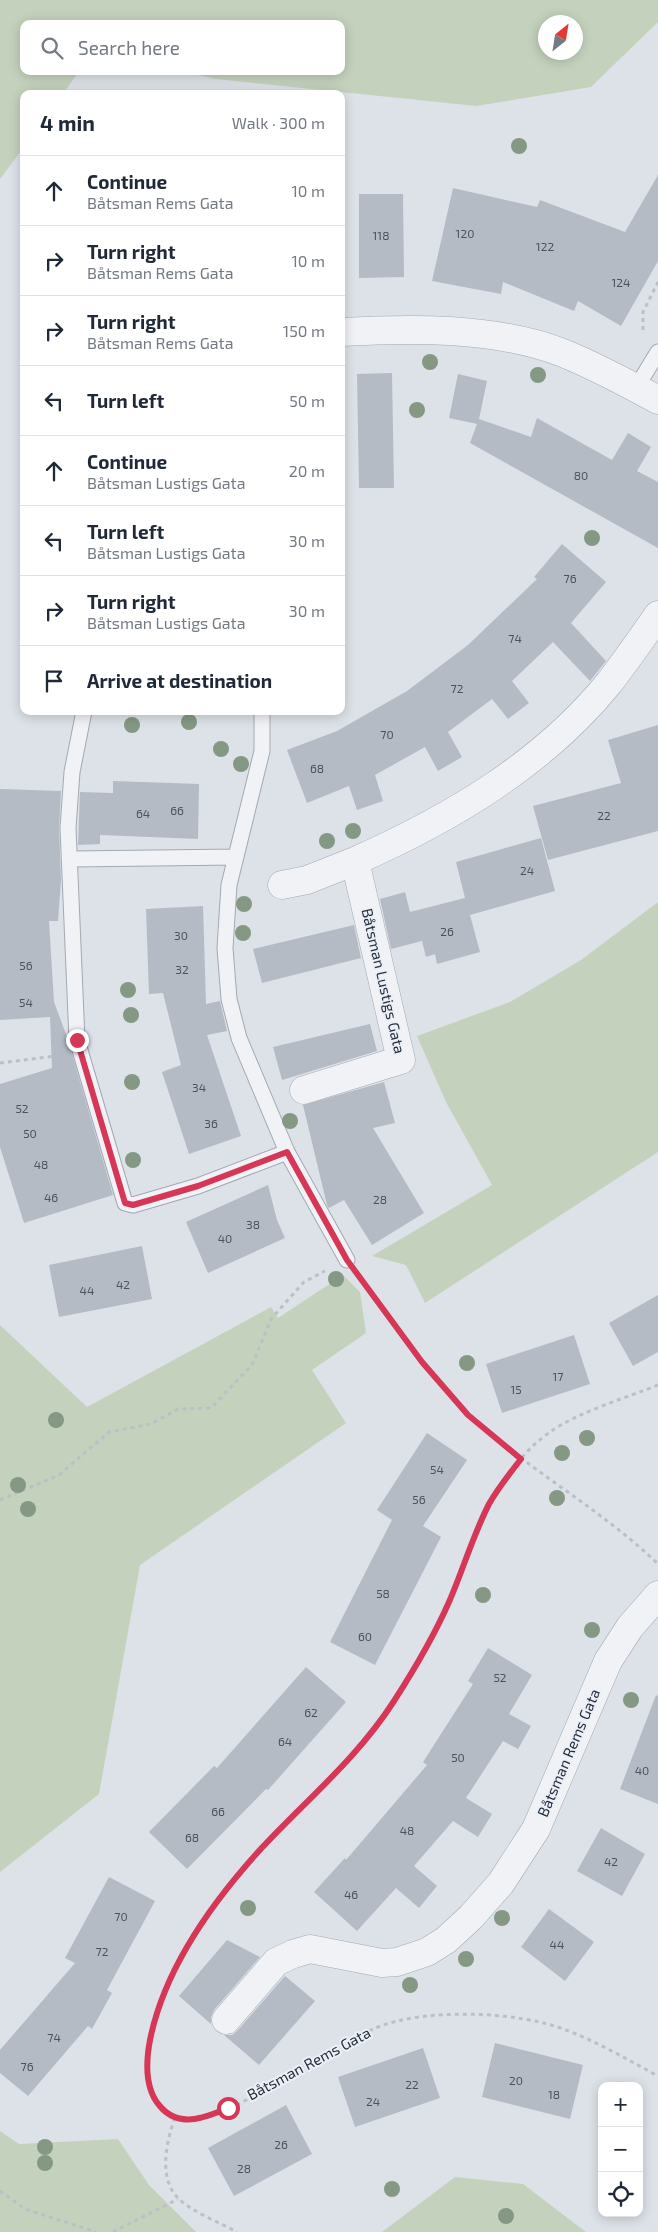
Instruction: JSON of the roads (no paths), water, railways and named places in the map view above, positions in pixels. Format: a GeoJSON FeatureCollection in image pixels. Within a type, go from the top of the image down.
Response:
{"type":"FeatureCollection","features":[{"type":"Feature","properties":{"kind":"street"},"geometry":{"type":"LineString","coordinates":[[345,332],[404,330],[495,336],[562,352],[647,394]]}},
{"type":"Feature","properties":{"kind":"street"},"geometry":{"type":"LineString","coordinates":[[282,885],[307,880],[355,862],[477,799],[529,760],[588,706],[608,683],[658,615]]}},
{"type":"Feature","properties":{"kind":"street","name":"Båtsman Lustigs Gata"},"geometry":{"type":"LineString","coordinates":[[304,1090],[401,1060],[355,862]]}},
{"type":"Feature","properties":{"kind":"street","name":"Båtsman Rems Gata"},"geometry":{"type":"LineString","coordinates":[[226,2020],[276,1962],[293,1954],[310,1949],[382,1963],[397,1962],[434,1948],[446,1940],[471,1917],[501,1882],[536,1829],[608,1661],[630,1627],[658,1595]]}},
{"type":"Feature","properties":{"kind":"lane"},"geometry":{"type":"LineString","coordinates":[[647,394],[658,352]]}},
{"type":"Feature","properties":{"kind":"lane"},"geometry":{"type":"LineString","coordinates":[[83,715],[72,772],[68,828],[71,859],[77,1030],[80,1052],[125,1203],[133,1205],[198,1186],[287,1152]]}},
{"type":"Feature","properties":{"kind":"lane"},"geometry":{"type":"LineString","coordinates":[[262,715],[262,751],[229,885],[224,948],[229,999],[239,1038],[287,1152],[347,1260]]}},
{"type":"Feature","properties":{"kind":"lane"},"geometry":{"type":"LineString","coordinates":[[71,859],[236,857]]}}]}
